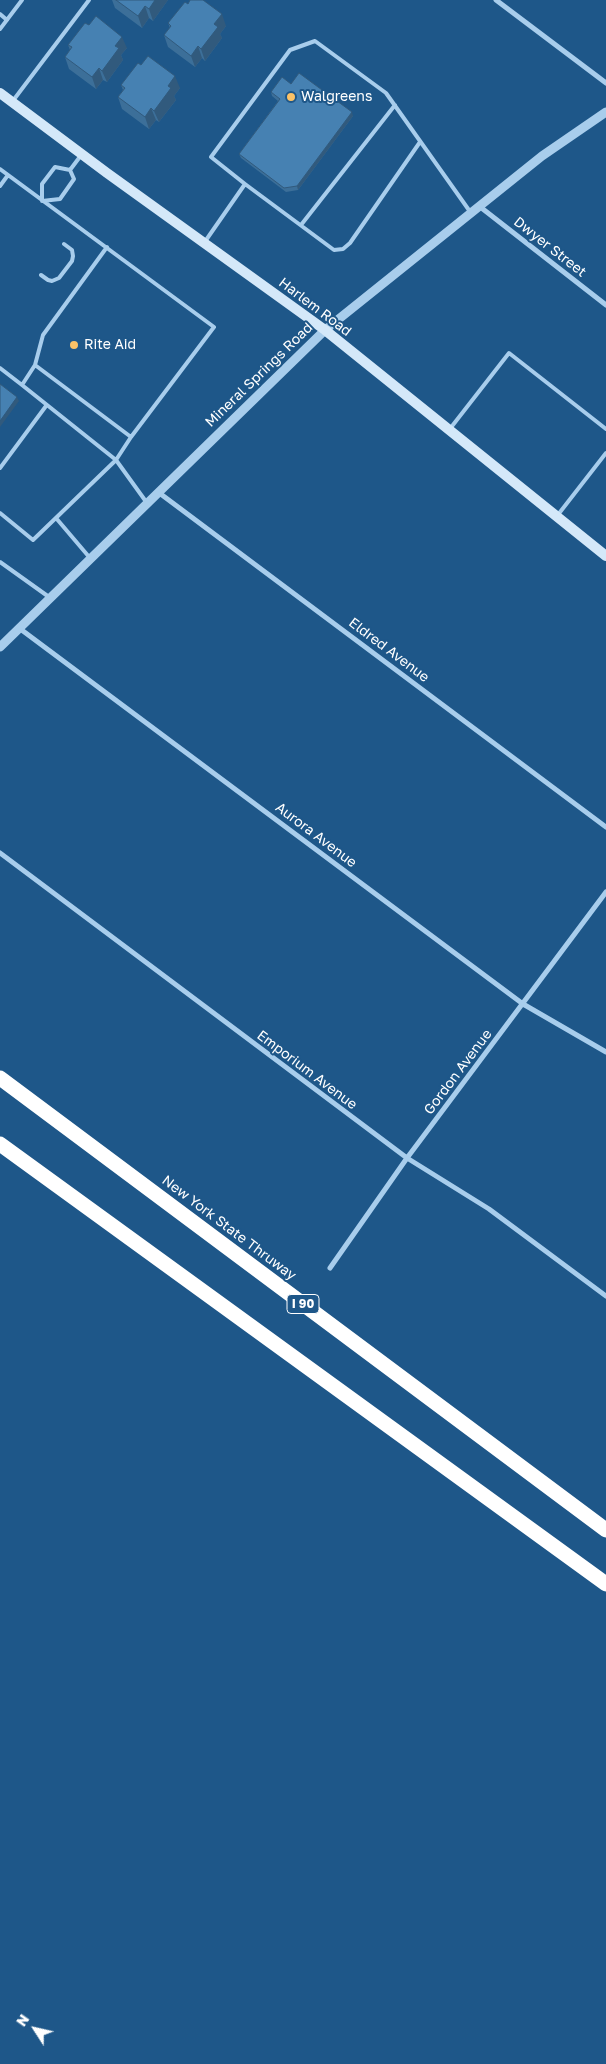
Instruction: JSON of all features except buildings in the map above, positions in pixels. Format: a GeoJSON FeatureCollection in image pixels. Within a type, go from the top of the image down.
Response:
{"type":"FeatureCollection","features":[{"type":"Feature","properties":{"kind":"highway","name":"New York State Thruway"},"geometry":{"type":"LineString","coordinates":[[0,1078],[606,1530]]}},
{"type":"Feature","properties":{"kind":"highway"},"geometry":{"type":"LineString","coordinates":[[0,1144],[606,1584]]}},
{"type":"Feature","properties":{"kind":"main road","name":"Harlem Road"},"geometry":{"type":"LineString","coordinates":[[0,93],[325,330],[606,556]]}},
{"type":"Feature","properties":{"kind":"street"},"geometry":{"type":"LineString","coordinates":[[496,0],[606,83]]}},
{"type":"Feature","properties":{"kind":"street","name":"Mineral Springs Road"},"geometry":{"type":"LineString","coordinates":[[0,647],[49,597],[325,330],[542,156],[606,112]]}},
{"type":"Feature","properties":{"kind":"street","name":"Dwyer Street"},"geometry":{"type":"LineString","coordinates":[[479,206],[606,305]]}},
{"type":"Feature","properties":{"kind":"street","name":"Eldred Avenue"},"geometry":{"type":"LineString","coordinates":[[158,492],[606,827]]}},
{"type":"Feature","properties":{"kind":"street","name":"Aurora Avenue"},"geometry":{"type":"LineString","coordinates":[[18,628],[523,1004],[606,1052]]}},
{"type":"Feature","properties":{"kind":"street","name":"Emporium Avenue"},"geometry":{"type":"LineString","coordinates":[[0,853],[407,1158],[488,1209],[606,1296]]}},
{"type":"Feature","properties":{"kind":"street","name":"Gordon Avenue"},"geometry":{"type":"LineString","coordinates":[[330,1268],[407,1158],[606,892]]}},
{"type":"Feature","properties":{"kind":"lane"},"geometry":{"type":"LineString","coordinates":[[0,29],[22,0]]}},
{"type":"Feature","properties":{"kind":"lane"},"geometry":{"type":"LineString","coordinates":[[12,102],[89,0]]}},
{"type":"Feature","properties":{"kind":"lane"},"geometry":{"type":"LineString","coordinates":[[0,14],[7,20]]}},
{"type":"Feature","properties":{"kind":"lane"},"geometry":{"type":"LineString","coordinates":[[420,142],[350,244],[343,249],[334,250],[211,157],[290,50],[315,41],[386,93],[472,213]]}},
{"type":"Feature","properties":{"kind":"lane"},"geometry":{"type":"LineString","coordinates":[[301,225],[395,105]]}},
{"type":"Feature","properties":{"kind":"lane"},"geometry":{"type":"LineString","coordinates":[[70,170],[82,154]]}},
{"type":"Feature","properties":{"kind":"lane"},"geometry":{"type":"LineString","coordinates":[[42,201],[42,184],[55,167],[70,170]]}},
{"type":"Feature","properties":{"kind":"lane"},"geometry":{"type":"LineString","coordinates":[[0,169],[214,327],[131,437],[116,460],[33,540],[0,513]]}},
{"type":"Feature","properties":{"kind":"lane"},"geometry":{"type":"LineString","coordinates":[[42,201],[60,199],[74,179],[70,170]]}},
{"type":"Feature","properties":{"kind":"lane"},"geometry":{"type":"LineString","coordinates":[[0,186],[8,175]]}},
{"type":"Feature","properties":{"kind":"lane"},"geometry":{"type":"LineString","coordinates":[[204,243],[245,184]]}},
{"type":"Feature","properties":{"kind":"lane"},"geometry":{"type":"LineString","coordinates":[[41,275],[52,281],[59,278],[68,267],[72,261],[72,250],[64,244]]}},
{"type":"Feature","properties":{"kind":"lane"},"geometry":{"type":"LineString","coordinates":[[22,384],[36,365],[44,335],[107,247]]}},
{"type":"Feature","properties":{"kind":"lane"},"geometry":{"type":"LineString","coordinates":[[449,430],[509,353],[606,429]]}},
{"type":"Feature","properties":{"kind":"lane"},"geometry":{"type":"LineString","coordinates":[[36,365],[131,437]]}},
{"type":"Feature","properties":{"kind":"lane"},"geometry":{"type":"LineString","coordinates":[[0,368],[116,460],[147,503]]}},
{"type":"Feature","properties":{"kind":"lane"},"geometry":{"type":"LineString","coordinates":[[0,468],[46,406]]}},
{"type":"Feature","properties":{"kind":"lane"},"geometry":{"type":"LineString","coordinates":[[557,516],[606,453]]}},
{"type":"Feature","properties":{"kind":"lane"},"geometry":{"type":"LineString","coordinates":[[56,518],[90,558]]}},
{"type":"Feature","properties":{"kind":"lane"},"geometry":{"type":"LineString","coordinates":[[0,562],[49,597]]}},
{"type":"Feature","properties":{"kind":"place","name":"Walgreens"},"geometry":{"type":"Point","coordinates":[291,97]}},
{"type":"Feature","properties":{"kind":"place","name":"Rite Aid"},"geometry":{"type":"Point","coordinates":[74,345]}}]}
